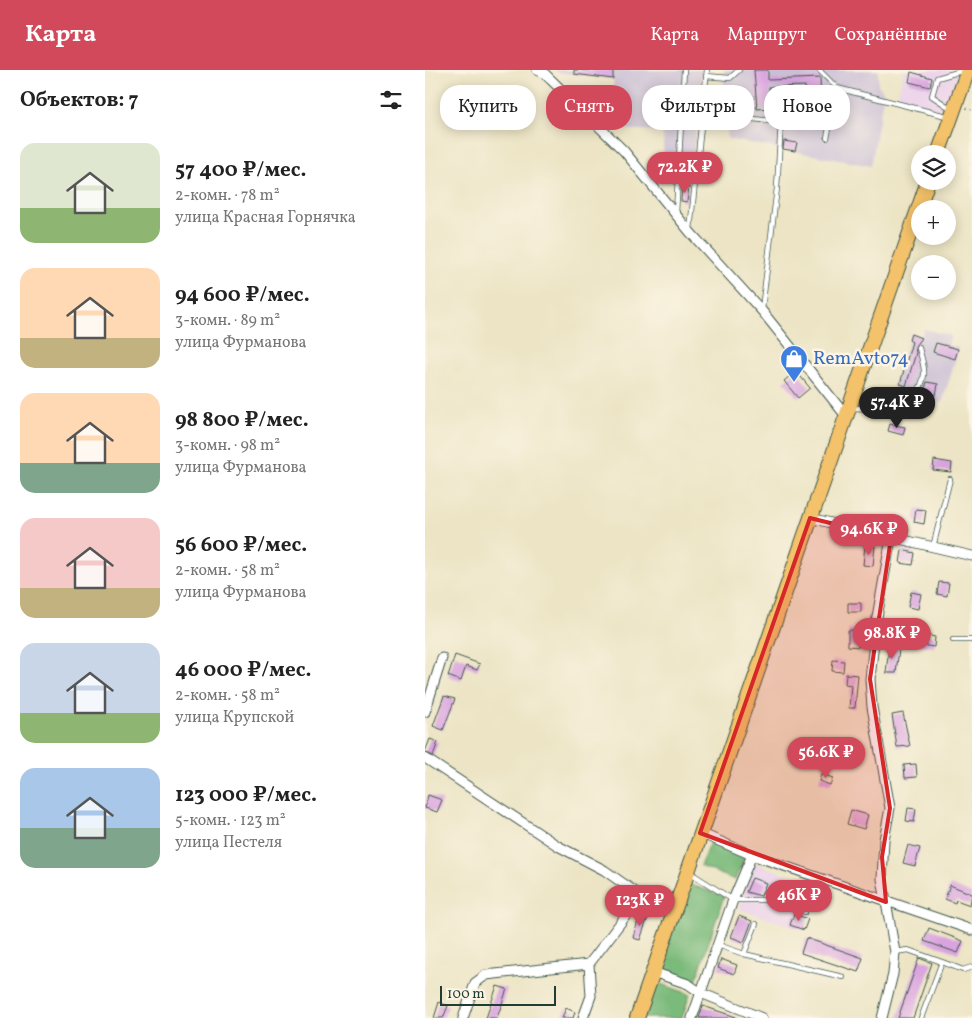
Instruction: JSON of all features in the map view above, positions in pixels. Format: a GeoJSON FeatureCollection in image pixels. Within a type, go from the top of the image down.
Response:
{"type":"FeatureCollection","features":[{"type":"Feature","properties":{"kind":"main road"},"geometry":{"type":"LineString","coordinates":[[941,145],[967,70]]}},
{"type":"Feature","properties":{"kind":"main road"},"geometry":{"type":"LineString","coordinates":[[637,1018],[925,190]]}},
{"type":"Feature","properties":{"kind":"street"},"geometry":{"type":"LineString","coordinates":[[537,70],[544,73],[623,151],[690,232],[762,310],[847,412]]}},
{"type":"Feature","properties":{"kind":"street"},"geometry":{"type":"LineString","coordinates":[[810,518],[972,556]]}},
{"type":"Feature","properties":{"kind":"street"},"geometry":{"type":"LineString","coordinates":[[882,1018],[893,974],[895,952],[882,879],[882,858],[890,808],[871,706],[870,679],[876,623],[891,538]]}},
{"type":"Feature","properties":{"kind":"street"},"geometry":{"type":"LineString","coordinates":[[425,712],[442,658]]}},
{"type":"Feature","properties":{"kind":"street"},"geometry":{"type":"LineString","coordinates":[[425,758],[558,846],[604,870],[641,896],[673,913]]}},
{"type":"Feature","properties":{"kind":"street"},"geometry":{"type":"LineString","coordinates":[[700,833],[752,855],[972,930]]}},
{"type":"Feature","properties":{"kind":"street"},"geometry":{"type":"LineString","coordinates":[[692,1018],[733,900],[752,855]]}},
{"type":"Feature","properties":{"kind":"street"},"geometry":{"type":"LineString","coordinates":[[583,1018],[591,996],[589,964],[641,896]]}},
{"type":"Feature","properties":{"kind":"street"},"geometry":{"type":"LineString","coordinates":[[463,1018],[475,983],[486,975],[589,964]]}},
{"type":"Feature","properties":{"kind":"street"},"geometry":{"type":"LineString","coordinates":[[653,972],[688,984],[701,994],[762,1018]]}},
{"type":"Feature","properties":{"kind":"lane"},"geometry":{"type":"LineString","coordinates":[[676,215],[684,70]]}},
{"type":"Feature","properties":{"kind":"lane"},"geometry":{"type":"LineString","coordinates":[[690,232],[707,70]]}},
{"type":"Feature","properties":{"kind":"lane"},"geometry":{"type":"LineString","coordinates":[[706,76],[730,78],[739,70]]}},
{"type":"Feature","properties":{"kind":"lane"},"geometry":{"type":"LineString","coordinates":[[819,70],[834,85]]}},
{"type":"Feature","properties":{"kind":"lane"},"geometry":{"type":"LineString","coordinates":[[952,114],[932,96],[937,78],[967,70]]}},
{"type":"Feature","properties":{"kind":"lane"},"geometry":{"type":"LineString","coordinates":[[850,91],[952,114]]}},
{"type":"Feature","properties":{"kind":"lane"},"geometry":{"type":"LineString","coordinates":[[754,119],[781,122],[777,188],[762,310]]}},
{"type":"Feature","properties":{"kind":"lane"},"geometry":{"type":"LineString","coordinates":[[827,138],[829,130]]}},
{"type":"Feature","properties":{"kind":"lane"},"geometry":{"type":"LineString","coordinates":[[847,412],[905,405],[916,395],[925,374],[919,348]]}},
{"type":"Feature","properties":{"kind":"lane"},"geometry":{"type":"LineString","coordinates":[[933,547],[950,479]]}},
{"type":"Feature","properties":{"kind":"lane"},"geometry":{"type":"LineString","coordinates":[[953,640],[972,640]]}},
{"type":"Feature","properties":{"kind":"lane"},"geometry":{"type":"LineString","coordinates":[[687,870],[733,900],[769,900],[805,912]]}},
{"type":"Feature","properties":{"kind":"lane"},"geometry":{"type":"LineString","coordinates":[[744,954],[756,924]]}},
{"type":"Feature","properties":{"kind":"lane"},"geometry":{"type":"LineString","coordinates":[[717,944],[744,954],[843,977]]}},
{"type":"Feature","properties":{"kind":"lane"},"geometry":{"type":"LineString","coordinates":[[895,952],[908,950],[963,970],[972,967]]}},
{"type":"Feature","properties":{"kind":"lane"},"geometry":{"type":"LineString","coordinates":[[921,1018],[942,962]]}},
{"type":"Feature","properties":{"kind":"highlighted area"},"geometry":{"type":"Polygon","coordinates":[[[810,518],[891,538],[870,679],[890,808],[882,857],[886,902],[700,833],[810,518]]]}},
{"type":"Feature","properties":{"kind":"shaded area"},"geometry":{"type":"Polygon","coordinates":[[[555,70],[702,70],[700,85],[642,85],[642,130],[696,130],[691,179],[664,179],[663,131],[632,130],[632,85],[613,85],[613,79],[557,72],[555,70]]]}},
{"type":"Feature","properties":{"kind":"shaded area"},"geometry":{"type":"Polygon","coordinates":[[[725,70],[878,70],[878,85],[884,92],[871,166],[728,139],[727,130],[754,130],[754,85],[724,85],[725,70]]]}},
{"type":"Feature","properties":{"kind":"shaded area"},"geometry":{"type":"Polygon","coordinates":[[[904,70],[959,70],[947,112],[897,97],[904,70]]]}},
{"type":"Feature","properties":{"kind":"shaded area"},"geometry":{"type":"Polygon","coordinates":[[[924,329],[951,336],[948,345],[959,348],[942,403],[893,387],[911,333],[921,336],[924,329]]]}},
{"type":"Feature","properties":{"kind":"shaded area"},"geometry":{"type":"Polygon","coordinates":[[[754,863],[820,886],[804,930],[739,909],[754,863]]]}},
{"type":"Feature","properties":{"kind":"green space"},"geometry":{"type":"Polygon","coordinates":[[[710,842],[745,856],[735,880],[700,866],[710,842]]]}},
{"type":"Feature","properties":{"kind":"green space"},"geometry":{"type":"Polygon","coordinates":[[[688,884],[724,896],[696,981],[660,969],[688,884]]]}},
{"type":"Feature","properties":{"kind":"green space"},"geometry":{"type":"Polygon","coordinates":[[[655,982],[690,994],[682,1018],[643,1018],[655,982]]]}},
{"type":"Feature","properties":{"kind":"building"},"geometry":{"type":"Polygon","coordinates":[[[574,70],[613,70],[613,79],[574,74],[574,70]]]}},
{"type":"Feature","properties":{"kind":"building"},"geometry":{"type":"Polygon","coordinates":[[[754,70],[768,70],[768,80],[820,78],[820,85],[764,85],[764,108],[757,109],[754,70]]]}},
{"type":"Feature","properties":{"kind":"building"},"geometry":{"type":"Polygon","coordinates":[[[911,72],[932,78],[930,87],[909,82],[911,72]]]}},
{"type":"Feature","properties":{"kind":"building"},"geometry":{"type":"Polygon","coordinates":[[[784,141],[797,143],[795,151],[783,149],[784,141]]]}},
{"type":"Feature","properties":{"kind":"building"},"geometry":{"type":"Polygon","coordinates":[[[682,187],[689,187],[687,202],[681,201],[682,187]]]}},
{"type":"Feature","properties":{"kind":"building"},"geometry":{"type":"Polygon","coordinates":[[[911,334],[921,338],[915,346],[916,353],[906,386],[900,384],[912,342],[909,340],[911,334]]]}},
{"type":"Feature","properties":{"kind":"building"},"geometry":{"type":"Polygon","coordinates":[[[936,343],[958,349],[955,359],[933,352],[936,343]]]}},
{"type":"Feature","properties":{"kind":"building"},"geometry":{"type":"Polygon","coordinates":[[[796,371],[810,388],[798,398],[784,381],[796,371]]]}},
{"type":"Feature","properties":{"kind":"building"},"geometry":{"type":"Polygon","coordinates":[[[927,382],[938,384],[936,395],[924,392],[927,382]]]}},
{"type":"Feature","properties":{"kind":"building"},"geometry":{"type":"Polygon","coordinates":[[[890,424],[905,427],[903,435],[888,431],[890,424]]]}},
{"type":"Feature","properties":{"kind":"building"},"geometry":{"type":"Polygon","coordinates":[[[934,460],[952,463],[951,472],[933,470],[934,460]]]}},
{"type":"Feature","properties":{"kind":"building"},"geometry":{"type":"Polygon","coordinates":[[[916,509],[926,510],[924,524],[914,522],[916,509]]]}},
{"type":"Feature","properties":{"kind":"building"},"geometry":{"type":"Polygon","coordinates":[[[865,545],[875,546],[873,566],[863,565],[865,545]]]}},
{"type":"Feature","properties":{"kind":"building"},"geometry":{"type":"Polygon","coordinates":[[[902,550],[915,553],[913,565],[900,563],[902,550]]]}},
{"type":"Feature","properties":{"kind":"building"},"geometry":{"type":"Polygon","coordinates":[[[939,582],[949,583],[947,596],[937,594],[939,582]]]}},
{"type":"Feature","properties":{"kind":"building"},"geometry":{"type":"Polygon","coordinates":[[[911,592],[921,594],[918,609],[908,607],[911,592]]]}},
{"type":"Feature","properties":{"kind":"building"},"geometry":{"type":"Polygon","coordinates":[[[848,603],[861,603],[861,612],[848,612],[848,603]]]}},
{"type":"Feature","properties":{"kind":"building"},"geometry":{"type":"Polygon","coordinates":[[[848,630],[860,630],[859,647],[848,646],[848,630]]]}},
{"type":"Feature","properties":{"kind":"building"},"geometry":{"type":"Polygon","coordinates":[[[922,634],[935,637],[934,647],[920,645],[922,634]]]}},
{"type":"Feature","properties":{"kind":"building"},"geometry":{"type":"Polygon","coordinates":[[[889,647],[899,649],[896,673],[886,673],[889,647]]]}},
{"type":"Feature","properties":{"kind":"building"},"geometry":{"type":"Polygon","coordinates":[[[455,655],[480,664],[477,670],[466,666],[461,681],[448,676],[455,655]]]}},
{"type":"Feature","properties":{"kind":"building"},"geometry":{"type":"Polygon","coordinates":[[[833,660],[844,661],[843,672],[832,671],[833,660]]]}},
{"type":"Feature","properties":{"kind":"building"},"geometry":{"type":"Polygon","coordinates":[[[846,674],[858,675],[855,708],[849,708],[851,685],[845,684],[846,674]]]}},
{"type":"Feature","properties":{"kind":"building"},"geometry":{"type":"Polygon","coordinates":[[[444,696],[455,699],[443,730],[433,726],[444,696]]]}},
{"type":"Feature","properties":{"kind":"building"},"geometry":{"type":"Polygon","coordinates":[[[903,713],[910,746],[897,747],[892,715],[903,713]]]}},
{"type":"Feature","properties":{"kind":"building"},"geometry":{"type":"Polygon","coordinates":[[[430,739],[438,742],[433,756],[425,752],[430,739]]]}},
{"type":"Feature","properties":{"kind":"building"},"geometry":{"type":"Polygon","coordinates":[[[838,743],[847,746],[844,755],[835,752],[838,743]]]}},
{"type":"Feature","properties":{"kind":"building"},"geometry":{"type":"Polygon","coordinates":[[[916,764],[917,777],[905,778],[904,765],[916,764]]]}},
{"type":"Feature","properties":{"kind":"building"},"geometry":{"type":"Polygon","coordinates":[[[821,774],[833,778],[830,785],[819,781],[821,774]]]}},
{"type":"Feature","properties":{"kind":"building"},"geometry":{"type":"Polygon","coordinates":[[[428,795],[442,800],[437,812],[425,808],[428,795]]]}},
{"type":"Feature","properties":{"kind":"building"},"geometry":{"type":"Polygon","coordinates":[[[908,808],[916,809],[914,822],[906,821],[908,808]]]}},
{"type":"Feature","properties":{"kind":"building"},"geometry":{"type":"Polygon","coordinates":[[[851,810],[868,815],[864,829],[847,824],[851,810]]]}},
{"type":"Feature","properties":{"kind":"building"},"geometry":{"type":"Polygon","coordinates":[[[908,845],[920,848],[915,866],[903,863],[908,845]]]}},
{"type":"Feature","properties":{"kind":"building"},"geometry":{"type":"Polygon","coordinates":[[[752,878],[766,883],[761,896],[746,892],[752,878]]]}},
{"type":"Feature","properties":{"kind":"building"},"geometry":{"type":"Polygon","coordinates":[[[950,885],[972,894],[970,905],[956,900],[955,903],[945,899],[950,885]]]}},
{"type":"Feature","properties":{"kind":"building"},"geometry":{"type":"Polygon","coordinates":[[[640,914],[648,917],[640,940],[633,938],[640,914]]]}},
{"type":"Feature","properties":{"kind":"building"},"geometry":{"type":"Polygon","coordinates":[[[794,914],[808,919],[804,930],[790,925],[794,914]]]}},
{"type":"Feature","properties":{"kind":"building"},"geometry":{"type":"Polygon","coordinates":[[[739,916],[752,921],[744,942],[731,937],[739,916]]]}},
{"type":"Feature","properties":{"kind":"building"},"geometry":{"type":"Polygon","coordinates":[[[929,928],[963,941],[958,953],[924,941],[929,928]]]}},
{"type":"Feature","properties":{"kind":"building"},"geometry":{"type":"Polygon","coordinates":[[[806,938],[863,958],[858,972],[801,953],[806,938]]]}},
{"type":"Feature","properties":{"kind":"building"},"geometry":{"type":"Polygon","coordinates":[[[919,958],[932,963],[913,1018],[898,1018],[919,958]]]}},
{"type":"Feature","properties":{"kind":"building"},"geometry":{"type":"Polygon","coordinates":[[[721,959],[737,965],[734,974],[718,968],[721,959]]]}},
{"type":"Feature","properties":{"kind":"building"},"geometry":{"type":"Polygon","coordinates":[[[497,986],[507,989],[497,1018],[486,1018],[497,986]]]}},
{"type":"Feature","properties":{"kind":"building"},"geometry":{"type":"Polygon","coordinates":[[[439,1002],[448,1006],[443,1018],[434,1018],[439,1002]]]}},
{"type":"Feature","properties":{"kind":"building"},"geometry":{"type":"Polygon","coordinates":[[[703,1006],[736,1017],[736,1018],[699,1018],[703,1006]]]}},
{"type":"Feature","properties":{"kind":"building"},"geometry":{"type":"Polygon","coordinates":[[[566,1008],[575,1012],[573,1018],[562,1018],[566,1008]]]}},
{"type":"Feature","properties":{"kind":"place","name":"RemAvto74"},"geometry":{"type":"Point","coordinates":[794,383]}}]}
